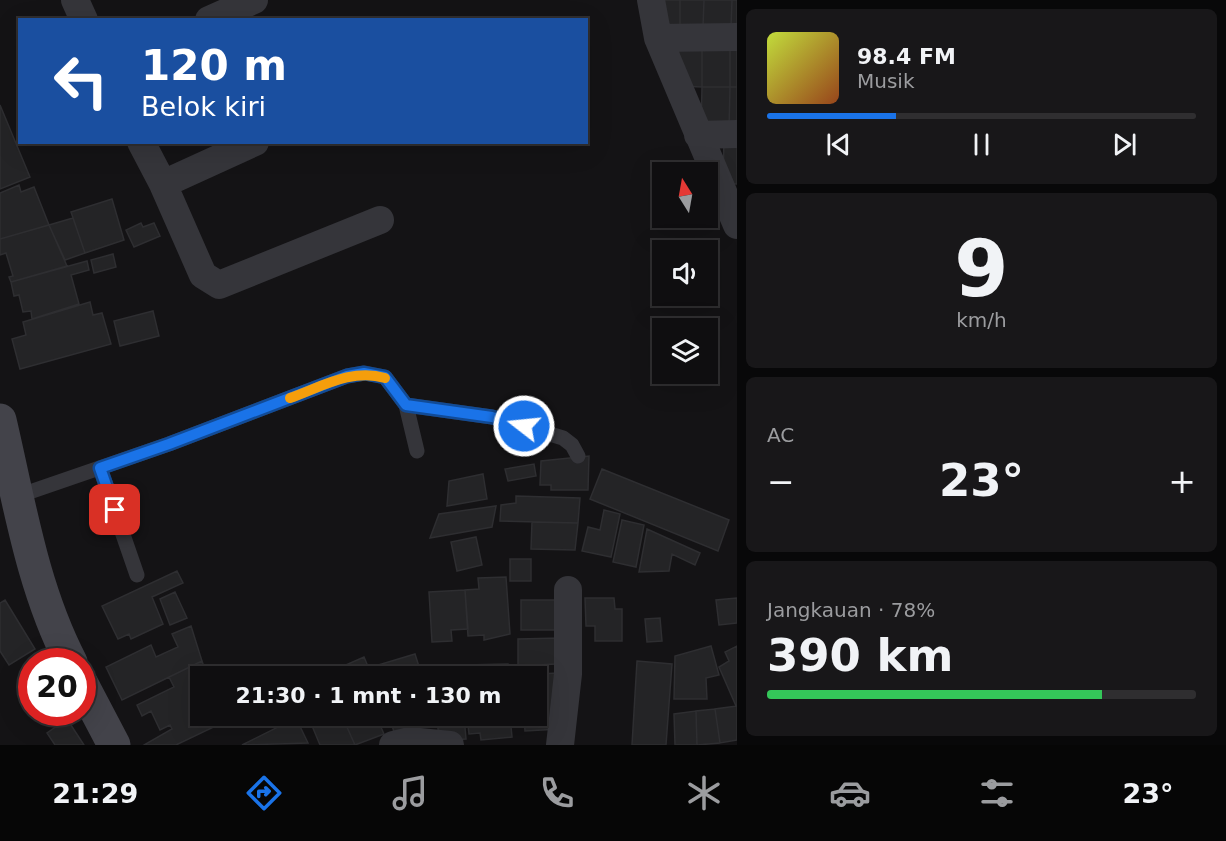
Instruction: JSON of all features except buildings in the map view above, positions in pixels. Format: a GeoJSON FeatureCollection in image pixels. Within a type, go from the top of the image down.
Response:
{"type":"FeatureCollection","features":[{"type":"Feature","properties":{"kind":"main road"},"geometry":{"type":"LineString","coordinates":[[0,420],[12,506],[64,648]]}},
{"type":"Feature","properties":{"kind":"main road"},"geometry":{"type":"LineString","coordinates":[[96,711],[114,745]]}},
{"type":"Feature","properties":{"kind":"street"},"geometry":{"type":"LineString","coordinates":[[75,0],[83,18]]}},
{"type":"Feature","properties":{"kind":"street"},"geometry":{"type":"LineString","coordinates":[[214,18],[254,0]]}},
{"type":"Feature","properties":{"kind":"street"},"geometry":{"type":"LineString","coordinates":[[651,0],[658,38],[737,225]]}},
{"type":"Feature","properties":{"kind":"street"},"geometry":{"type":"LineString","coordinates":[[658,38],[737,37]]}},
{"type":"Feature","properties":{"kind":"street"},"geometry":{"type":"LineString","coordinates":[[698,135],[737,134]]}},
{"type":"Feature","properties":{"kind":"street"},"geometry":{"type":"LineString","coordinates":[[142,144],[163,184],[203,275],[219,285],[380,220]]}},
{"type":"Feature","properties":{"kind":"street"},"geometry":{"type":"LineString","coordinates":[[163,184],[251,144]]}},
{"type":"Feature","properties":{"kind":"street"},"geometry":{"type":"LineString","coordinates":[[560,745],[568,674],[568,590]]}},
{"type":"Feature","properties":{"kind":"street"},"geometry":{"type":"LineString","coordinates":[[393,745],[409,741],[450,745]]}},
{"type":"Feature","properties":{"kind":"lane"},"geometry":{"type":"LineString","coordinates":[[12,506],[100,468],[347,376],[364,373],[385,377],[406,405],[417,451]]}},
{"type":"Feature","properties":{"kind":"lane"},"geometry":{"type":"LineString","coordinates":[[406,405],[492,417],[540,431],[569,442],[578,456]]}},
{"type":"Feature","properties":{"kind":"lane"},"geometry":{"type":"LineString","coordinates":[[100,468],[137,575]]}},
{"type":"Feature","properties":{"kind":"slow traffic"},"geometry":{"type":"LineString","coordinates":[[290,398],[347,376],[364,373],[385,378]]}},
{"type":"Feature","properties":{"kind":"route"},"geometry":{"type":"LineString","coordinates":[[115,510],[100,468],[347,376],[364,373],[385,377],[406,405],[492,417],[524,426]]}}]}
